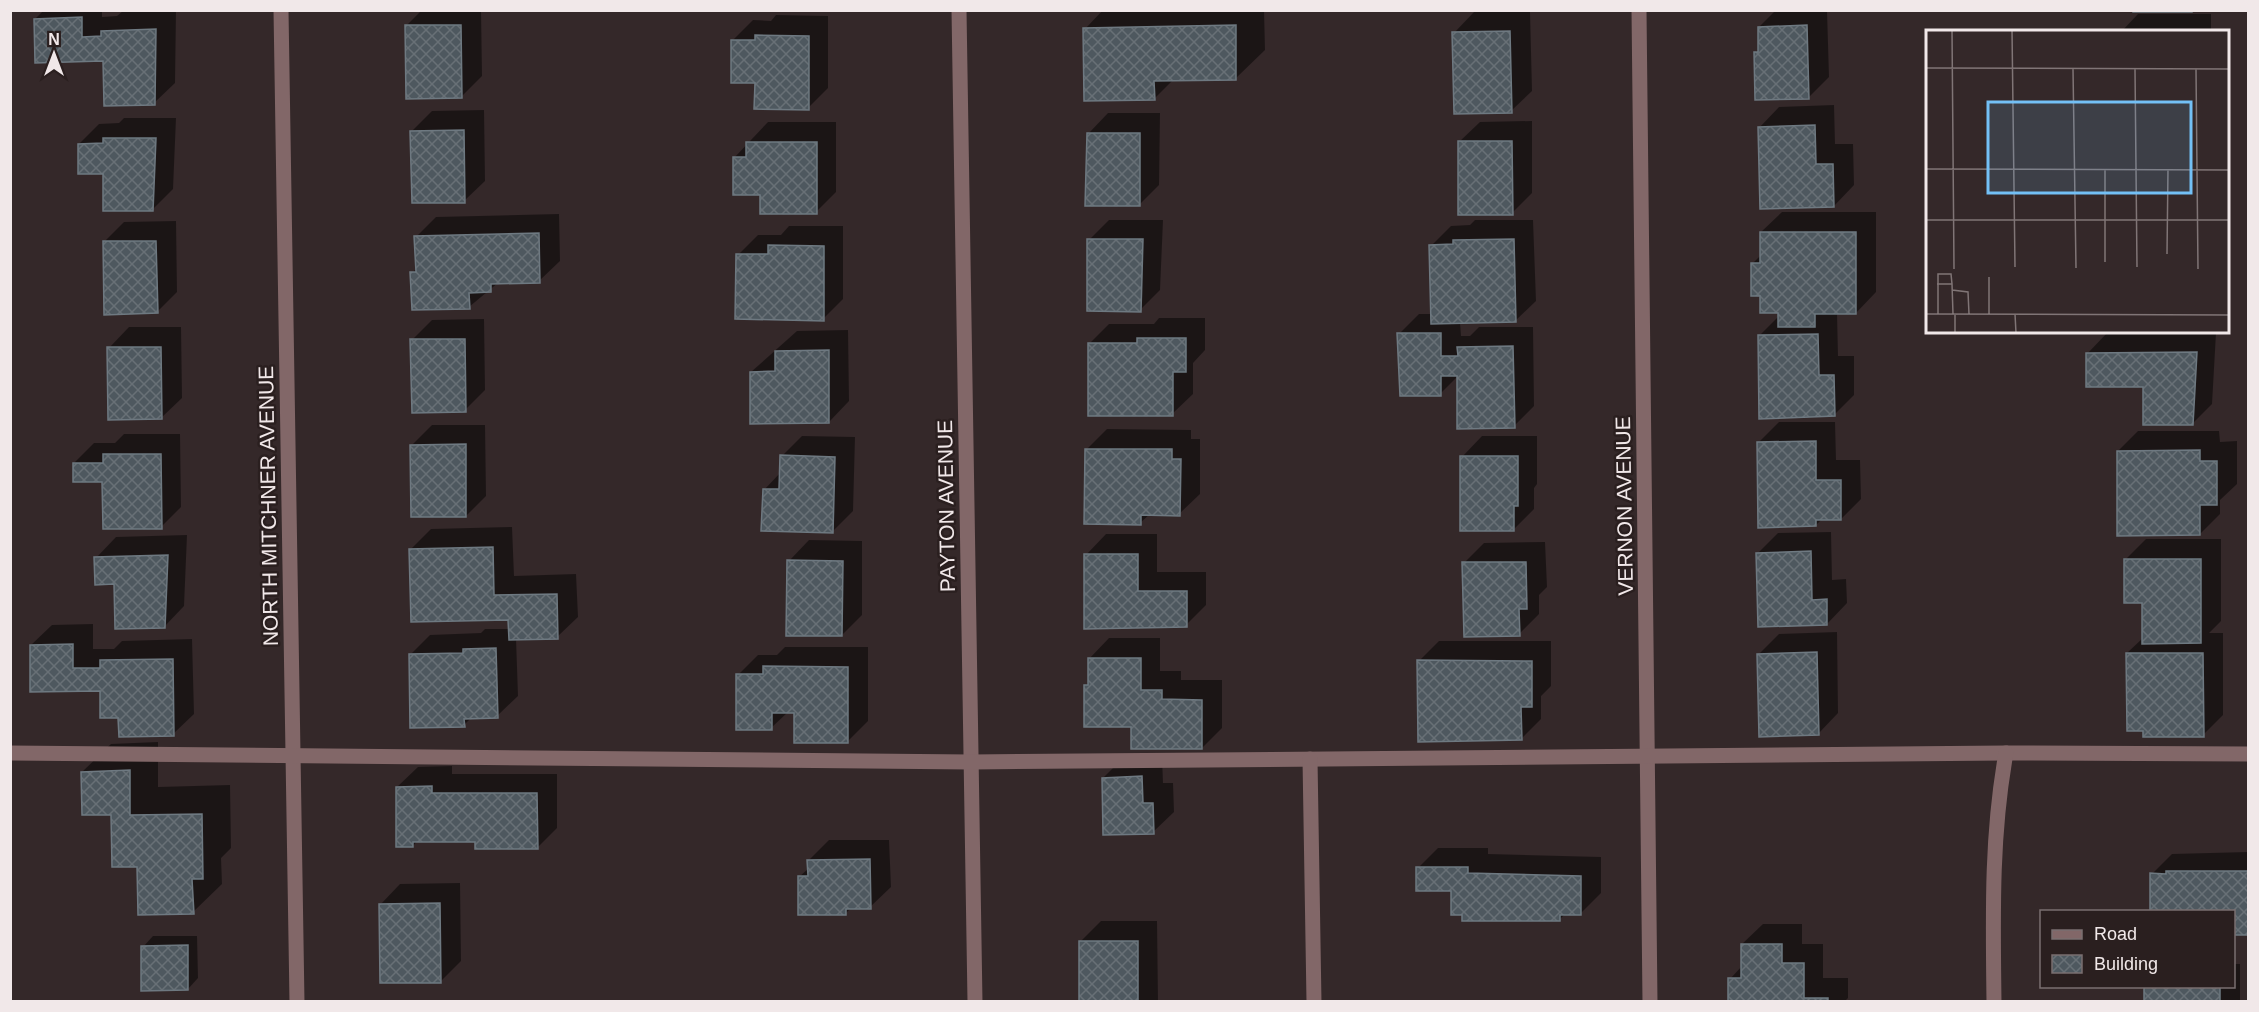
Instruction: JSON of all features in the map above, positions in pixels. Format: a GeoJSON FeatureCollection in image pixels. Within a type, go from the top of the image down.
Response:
{"type":"FeatureCollection","features":[{"type":"Feature","properties":{"kind":"street","name":"NORTH MITCHNER AVENUE"},"geometry":{"type":"LineString","coordinates":[[281,10],[297,1002]]}},
{"type":"Feature","properties":{"kind":"street","name":"PAYTON AVENUE"},"geometry":{"type":"LineString","coordinates":[[959,10],[975,1002]]}},
{"type":"Feature","properties":{"kind":"street","name":"VERNON AVENUE"},"geometry":{"type":"LineString","coordinates":[[1639,10],[1650,1002]]}},
{"type":"Feature","properties":{"kind":"street"},"geometry":{"type":"LineString","coordinates":[[10,753],[971,762],[2006,753],[2248,754]]}},
{"type":"Feature","properties":{"kind":"street"},"geometry":{"type":"LineString","coordinates":[[1994,1002],[1992,878],[1997,805],[2006,753]]}},
{"type":"Feature","properties":{"kind":"street"},"geometry":{"type":"LineString","coordinates":[[1310,759],[1314,1002]]}},
{"type":"Feature","properties":{"kind":"building"},"geometry":{"type":"Polygon","coordinates":[[[2133,10],[2192,10],[2192,12],[2133,12],[2133,10]]]}},
{"type":"Feature","properties":{"kind":"building"},"geometry":{"type":"Polygon","coordinates":[[[82,17],[82,37],[101,36],[101,31],[156,29],[155,105],[104,106],[103,61],[35,63],[34,19],[82,17]]]}},
{"type":"Feature","properties":{"kind":"building"},"geometry":{"type":"Polygon","coordinates":[[[405,25],[461,25],[462,98],[406,99],[405,25]]]}},
{"type":"Feature","properties":{"kind":"building"},"geometry":{"type":"Polygon","coordinates":[[[1236,25],[1236,80],[1154,81],[1155,100],[1084,101],[1083,28],[1236,25]]]}},
{"type":"Feature","properties":{"kind":"building"},"geometry":{"type":"Polygon","coordinates":[[[1807,25],[1809,99],[1755,100],[1754,52],[1758,52],[1758,27],[1807,25]]]}},
{"type":"Feature","properties":{"kind":"building"},"geometry":{"type":"Polygon","coordinates":[[[1510,31],[1512,113],[1454,114],[1452,32],[1510,31]]]}},
{"type":"Feature","properties":{"kind":"building"},"geometry":{"type":"Polygon","coordinates":[[[755,35],[809,36],[809,110],[754,109],[755,83],[731,83],[731,40],[755,40],[755,35]]]}},
{"type":"Feature","properties":{"kind":"building"},"geometry":{"type":"Polygon","coordinates":[[[1815,125],[1816,164],[1833,164],[1834,207],[1760,209],[1758,127],[1815,125]]]}},
{"type":"Feature","properties":{"kind":"building"},"geometry":{"type":"Polygon","coordinates":[[[464,130],[465,203],[412,203],[410,131],[464,130]]]}},
{"type":"Feature","properties":{"kind":"building"},"geometry":{"type":"Polygon","coordinates":[[[1087,133],[1140,133],[1140,206],[1085,206],[1087,133]]]}},
{"type":"Feature","properties":{"kind":"building"},"geometry":{"type":"Polygon","coordinates":[[[103,138],[156,138],[153,211],[103,211],[103,174],[78,174],[78,144],[103,143],[103,138]]]}},
{"type":"Feature","properties":{"kind":"building"},"geometry":{"type":"Polygon","coordinates":[[[1458,141],[1512,141],[1513,215],[1458,215],[1458,141]]]}},
{"type":"Feature","properties":{"kind":"building"},"geometry":{"type":"Polygon","coordinates":[[[746,142],[817,142],[817,214],[760,214],[760,195],[733,195],[733,157],[746,157],[746,142]]]}},
{"type":"Feature","properties":{"kind":"building"},"geometry":{"type":"Polygon","coordinates":[[[1760,232],[1856,232],[1856,314],[1815,314],[1815,327],[1778,327],[1778,313],[1760,313],[1760,296],[1751,296],[1751,263],[1760,263],[1760,232]]]}},
{"type":"Feature","properties":{"kind":"building"},"geometry":{"type":"Polygon","coordinates":[[[539,233],[540,283],[491,284],[491,292],[469,293],[470,309],[412,310],[410,272],[416,272],[414,236],[539,233]]]}},
{"type":"Feature","properties":{"kind":"building"},"geometry":{"type":"Polygon","coordinates":[[[1087,239],[1143,239],[1141,312],[1087,311],[1087,239]]]}},
{"type":"Feature","properties":{"kind":"building"},"geometry":{"type":"Polygon","coordinates":[[[1514,239],[1516,322],[1431,324],[1429,245],[1453,244],[1453,240],[1514,239]]]}},
{"type":"Feature","properties":{"kind":"building"},"geometry":{"type":"Polygon","coordinates":[[[103,241],[156,241],[158,313],[104,315],[103,241]]]}},
{"type":"Feature","properties":{"kind":"building"},"geometry":{"type":"Polygon","coordinates":[[[768,245],[824,246],[824,321],[735,319],[736,254],[768,254],[768,245]]]}},
{"type":"Feature","properties":{"kind":"building"},"geometry":{"type":"Polygon","coordinates":[[[1397,333],[1441,333],[1441,356],[1458,356],[1457,347],[1513,346],[1515,428],[1457,429],[1457,376],[1441,376],[1441,396],[1400,396],[1397,333]]]}},
{"type":"Feature","properties":{"kind":"building"},"geometry":{"type":"Polygon","coordinates":[[[1818,334],[1819,375],[1834,375],[1835,416],[1759,419],[1758,335],[1818,334]]]}},
{"type":"Feature","properties":{"kind":"building"},"geometry":{"type":"Polygon","coordinates":[[[1137,338],[1186,338],[1186,372],[1173,372],[1173,416],[1088,416],[1088,343],[1137,343],[1137,338]]]}},
{"type":"Feature","properties":{"kind":"building"},"geometry":{"type":"Polygon","coordinates":[[[410,339],[465,339],[466,412],[412,413],[410,339]]]}},
{"type":"Feature","properties":{"kind":"building"},"geometry":{"type":"Polygon","coordinates":[[[107,347],[161,347],[162,419],[108,420],[107,347]]]}},
{"type":"Feature","properties":{"kind":"building"},"geometry":{"type":"Polygon","coordinates":[[[829,350],[829,423],[750,424],[750,372],[775,371],[775,351],[829,350]]]}},
{"type":"Feature","properties":{"kind":"building"},"geometry":{"type":"Polygon","coordinates":[[[2197,352],[2193,425],[2143,425],[2143,387],[2086,387],[2086,353],[2197,352]]]}},
{"type":"Feature","properties":{"kind":"building"},"geometry":{"type":"Polygon","coordinates":[[[1816,441],[1816,480],[1841,480],[1841,520],[1816,520],[1816,526],[1758,528],[1757,442],[1816,441]]]}},
{"type":"Feature","properties":{"kind":"building"},"geometry":{"type":"Polygon","coordinates":[[[466,444],[466,517],[411,517],[410,445],[466,444]]]}},
{"type":"Feature","properties":{"kind":"building"},"geometry":{"type":"Polygon","coordinates":[[[1085,449],[1172,449],[1172,459],[1181,459],[1180,516],[1141,515],[1141,525],[1084,524],[1085,449]]]}},
{"type":"Feature","properties":{"kind":"building"},"geometry":{"type":"Polygon","coordinates":[[[2200,450],[2200,461],[2217,461],[2217,505],[2200,505],[2200,535],[2117,536],[2117,451],[2200,450]]]}},
{"type":"Feature","properties":{"kind":"building"},"geometry":{"type":"Polygon","coordinates":[[[103,454],[161,454],[162,529],[103,529],[102,482],[73,482],[73,463],[103,463],[103,454]]]}},
{"type":"Feature","properties":{"kind":"building"},"geometry":{"type":"Polygon","coordinates":[[[780,455],[835,457],[833,533],[761,531],[763,489],[779,489],[780,455]]]}},
{"type":"Feature","properties":{"kind":"building"},"geometry":{"type":"Polygon","coordinates":[[[1460,456],[1518,456],[1518,506],[1514,506],[1514,531],[1460,531],[1460,456]]]}},
{"type":"Feature","properties":{"kind":"building"},"geometry":{"type":"Polygon","coordinates":[[[493,547],[494,595],[557,594],[558,639],[509,640],[508,620],[411,622],[409,549],[493,547]]]}},
{"type":"Feature","properties":{"kind":"building"},"geometry":{"type":"Polygon","coordinates":[[[1811,551],[1812,600],[1827,599],[1827,625],[1758,627],[1756,553],[1811,551]]]}},
{"type":"Feature","properties":{"kind":"building"},"geometry":{"type":"Polygon","coordinates":[[[1084,554],[1138,554],[1138,591],[1187,591],[1187,627],[1084,629],[1084,554]]]}},
{"type":"Feature","properties":{"kind":"building"},"geometry":{"type":"Polygon","coordinates":[[[168,555],[165,628],[115,629],[114,584],[95,585],[94,557],[168,555]]]}},
{"type":"Feature","properties":{"kind":"building"},"geometry":{"type":"Polygon","coordinates":[[[2124,559],[2201,559],[2201,643],[2142,644],[2142,603],[2124,603],[2124,559]]]}},
{"type":"Feature","properties":{"kind":"building"},"geometry":{"type":"Polygon","coordinates":[[[787,560],[843,561],[842,636],[786,636],[787,560]]]}},
{"type":"Feature","properties":{"kind":"building"},"geometry":{"type":"Polygon","coordinates":[[[1462,562],[1526,562],[1527,609],[1519,609],[1520,636],[1464,637],[1462,562]]]}},
{"type":"Feature","properties":{"kind":"building"},"geometry":{"type":"Polygon","coordinates":[[[73,644],[73,668],[100,668],[100,660],[173,659],[174,736],[119,737],[118,718],[100,718],[100,691],[30,692],[30,645],[73,644]]]}},
{"type":"Feature","properties":{"kind":"building"},"geometry":{"type":"Polygon","coordinates":[[[496,648],[498,718],[464,719],[465,727],[410,728],[409,654],[463,653],[463,649],[496,648]]]}},
{"type":"Feature","properties":{"kind":"building"},"geometry":{"type":"Polygon","coordinates":[[[1817,652],[1819,735],[1759,737],[1757,654],[1817,652]]]}},
{"type":"Feature","properties":{"kind":"building"},"geometry":{"type":"Polygon","coordinates":[[[2126,653],[2203,653],[2204,737],[2143,737],[2143,731],[2127,731],[2126,653]]]}},
{"type":"Feature","properties":{"kind":"building"},"geometry":{"type":"Polygon","coordinates":[[[1088,658],[1141,658],[1141,690],[1162,690],[1162,699],[1202,700],[1202,749],[1131,749],[1131,727],[1084,727],[1084,685],[1088,685],[1088,658]]]}},
{"type":"Feature","properties":{"kind":"building"},"geometry":{"type":"Polygon","coordinates":[[[1417,660],[1532,661],[1532,707],[1521,707],[1522,740],[1418,742],[1417,660]]]}},
{"type":"Feature","properties":{"kind":"building"},"geometry":{"type":"Polygon","coordinates":[[[763,666],[848,667],[848,743],[794,743],[794,713],[772,713],[772,730],[736,730],[736,674],[763,674],[763,666]]]}},
{"type":"Feature","properties":{"kind":"building"},"geometry":{"type":"Polygon","coordinates":[[[130,770],[130,815],[202,814],[203,879],[192,879],[194,914],[138,915],[137,867],[112,867],[111,815],[82,815],[81,772],[130,770]]]}},
{"type":"Feature","properties":{"kind":"building"},"geometry":{"type":"Polygon","coordinates":[[[1142,776],[1143,803],[1153,803],[1154,834],[1103,835],[1102,778],[1142,776]]]}},
{"type":"Feature","properties":{"kind":"building"},"geometry":{"type":"Polygon","coordinates":[[[432,786],[432,793],[537,793],[538,849],[475,849],[475,842],[413,842],[413,847],[396,847],[396,787],[432,786]]]}},
{"type":"Feature","properties":{"kind":"building"},"geometry":{"type":"Polygon","coordinates":[[[870,859],[871,909],[846,909],[846,915],[798,915],[798,876],[808,876],[807,860],[870,859]]]}},
{"type":"Feature","properties":{"kind":"building"},"geometry":{"type":"Polygon","coordinates":[[[1416,867],[1468,867],[1468,873],[1581,876],[1581,915],[1560,915],[1560,921],[1462,921],[1462,915],[1451,915],[1451,891],[1416,891],[1416,867]]]}},
{"type":"Feature","properties":{"kind":"building"},"geometry":{"type":"Polygon","coordinates":[[[2166,871],[2248,871],[2248,935],[2235,935],[2235,910],[2150,910],[2150,873],[2166,874],[2166,871]]]}},
{"type":"Feature","properties":{"kind":"building"},"geometry":{"type":"Polygon","coordinates":[[[440,903],[441,983],[380,983],[379,904],[440,903]]]}},
{"type":"Feature","properties":{"kind":"building"},"geometry":{"type":"Polygon","coordinates":[[[1079,941],[1138,941],[1138,1002],[1079,1002],[1079,941]]]}},
{"type":"Feature","properties":{"kind":"building"},"geometry":{"type":"Polygon","coordinates":[[[1741,944],[1782,944],[1782,963],[1804,963],[1804,998],[1828,998],[1828,1002],[1728,1002],[1728,978],[1741,978],[1741,944]]]}},
{"type":"Feature","properties":{"kind":"building"},"geometry":{"type":"Polygon","coordinates":[[[188,945],[188,990],[141,991],[141,946],[188,945]]]}},
{"type":"Feature","properties":{"kind":"building"},"geometry":{"type":"Polygon","coordinates":[[[2144,988],[2220,988],[2220,1002],[2144,1002],[2144,988]]]}}]}
